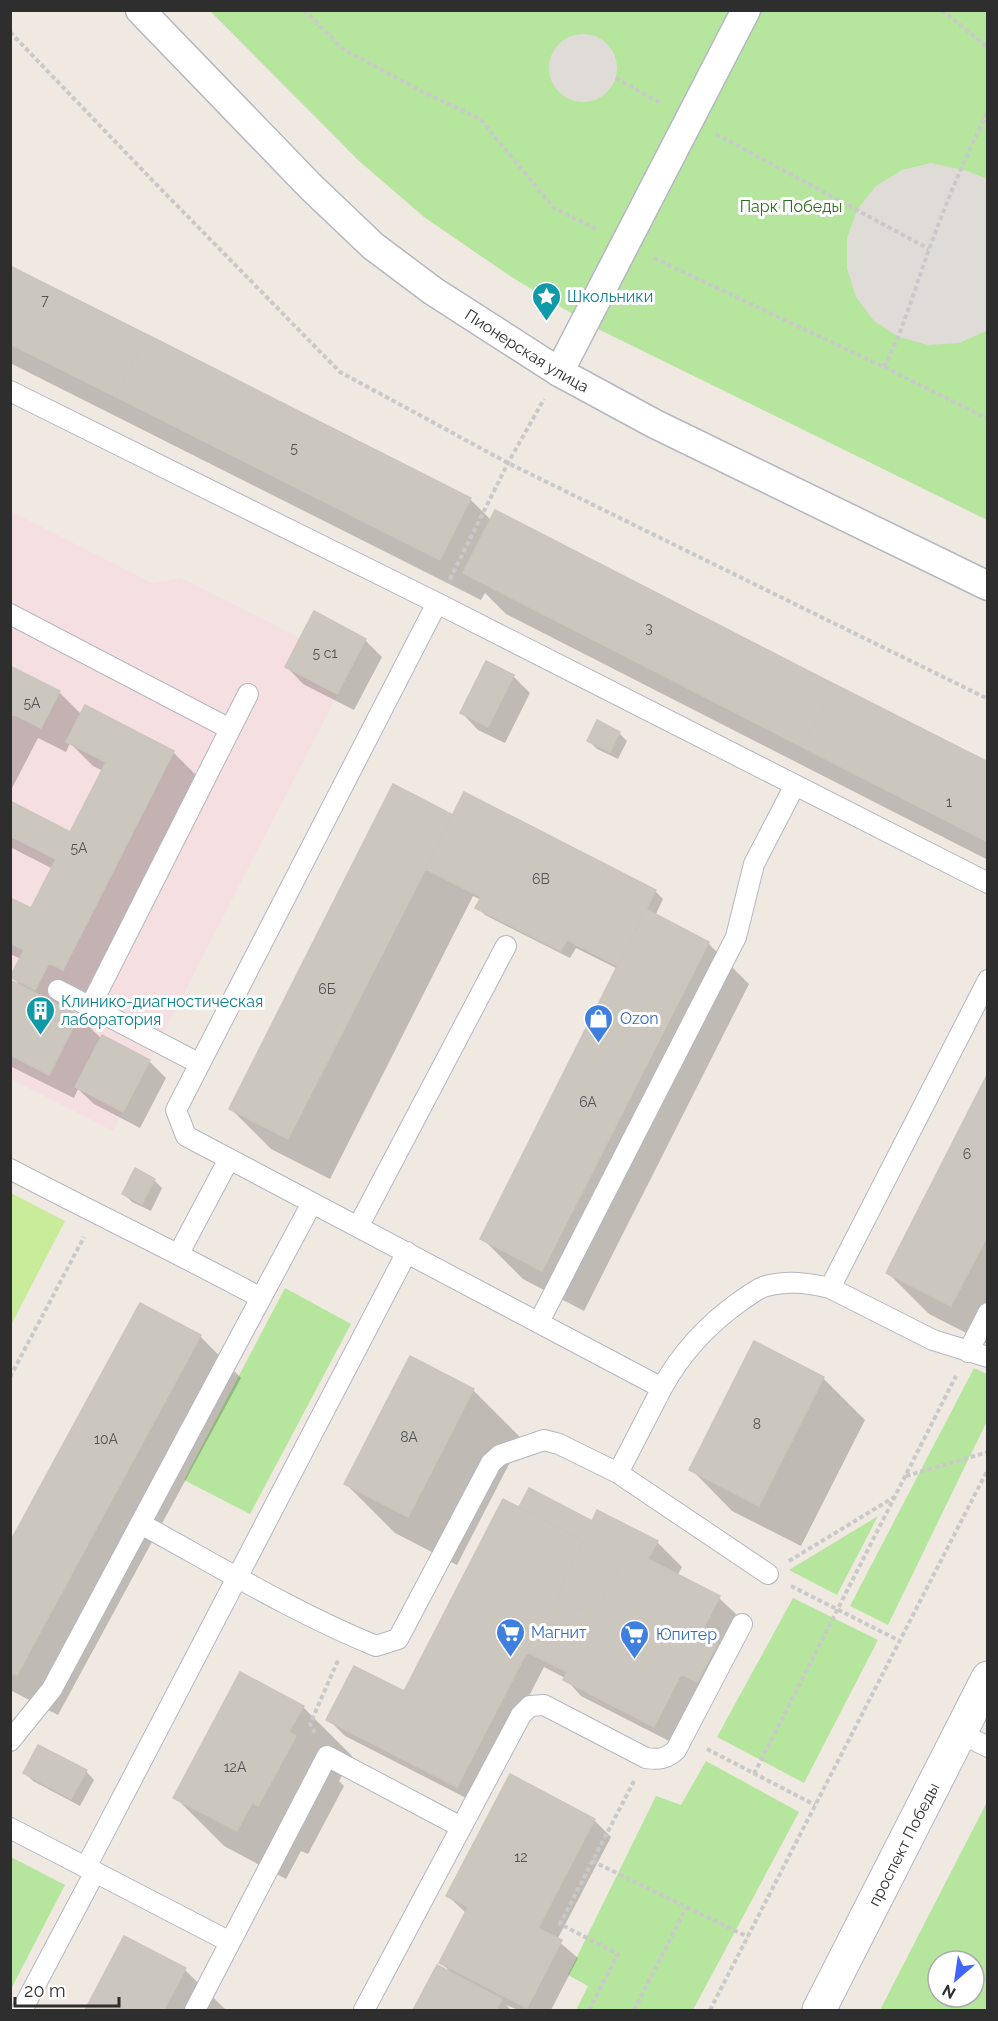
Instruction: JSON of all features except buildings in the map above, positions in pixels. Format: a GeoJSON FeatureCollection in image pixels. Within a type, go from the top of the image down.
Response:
{"type":"FeatureCollection","features":[{"type":"Feature","properties":{"kind":"main road","name":"проспект Победы"},"geometry":{"type":"LineString","coordinates":[[819,2010],[974,1740],[987,1678]]}},
{"type":"Feature","properties":{"kind":"street","name":"Пионерская улица"},"geometry":{"type":"LineString","coordinates":[[140,10],[311,187],[373,246],[433,291],[559,372],[655,424],[987,586]]}},
{"type":"Feature","properties":{"kind":"street"},"geometry":{"type":"LineString","coordinates":[[559,372],[746,10]]}},
{"type":"Feature","properties":{"kind":"lane"},"geometry":{"type":"LineString","coordinates":[[10,391],[437,603],[987,883]]}},
{"type":"Feature","properties":{"kind":"lane"},"geometry":{"type":"LineString","coordinates":[[437,603],[176,1110],[186,1136],[662,1388]]}},
{"type":"Feature","properties":{"kind":"lane"},"geometry":{"type":"LineString","coordinates":[[10,614],[230,729]]}},
{"type":"Feature","properties":{"kind":"lane"},"geometry":{"type":"LineString","coordinates":[[90,1007],[248,694]]}},
{"type":"Feature","properties":{"kind":"lane"},"geometry":{"type":"LineString","coordinates":[[539,1322],[736,937],[754,864],[795,785]]}},
{"type":"Feature","properties":{"kind":"lane"},"geometry":{"type":"LineString","coordinates":[[358,1227],[506,946]]}},
{"type":"Feature","properties":{"kind":"lane"},"geometry":{"type":"LineString","coordinates":[[830,1288],[987,980]]}},
{"type":"Feature","properties":{"kind":"lane"},"geometry":{"type":"LineString","coordinates":[[58,990],[200,1064]]}},
{"type":"Feature","properties":{"kind":"lane"},"geometry":{"type":"LineString","coordinates":[[179,1253],[229,1159]]}},
{"type":"Feature","properties":{"kind":"lane"},"geometry":{"type":"LineString","coordinates":[[10,1169],[96,1214],[179,1253],[261,1298]]}},
{"type":"Feature","properties":{"kind":"lane"},"geometry":{"type":"LineString","coordinates":[[10,1741],[52,1689],[312,1203]]}},
{"type":"Feature","properties":{"kind":"lane"},"geometry":{"type":"LineString","coordinates":[[22,2010],[238,1578],[407,1252]]}},
{"type":"Feature","properties":{"kind":"lane"},"geometry":{"type":"LineString","coordinates":[[618,1473],[674,1364],[696,1338],[724,1313],[763,1286],[804,1282],[830,1288],[933,1340],[987,1357]]}},
{"type":"Feature","properties":{"kind":"lane"},"geometry":{"type":"LineString","coordinates":[[968,1352],[987,1313]]}},
{"type":"Feature","properties":{"kind":"lane"},"geometry":{"type":"LineString","coordinates":[[141,1524],[238,1578],[348,1635],[376,1646],[398,1639],[491,1464],[500,1455],[544,1440],[559,1444],[618,1473],[768,1574]]}},
{"type":"Feature","properties":{"kind":"lane"},"geometry":{"type":"LineString","coordinates":[[364,2010],[521,1715],[530,1706],[544,1705],[646,1758],[658,1760],[668,1757],[676,1750],[742,1624]]}},
{"type":"Feature","properties":{"kind":"lane"},"geometry":{"type":"LineString","coordinates":[[195,2010],[327,1756],[461,1827]]}},
{"type":"Feature","properties":{"kind":"lane"},"geometry":{"type":"LineString","coordinates":[[10,1828],[230,1942]]}},
{"type":"Feature","properties":{"kind":"path"},"geometry":{"type":"LineString","coordinates":[[942,10],[987,48]]}},
{"type":"Feature","properties":{"kind":"path"},"geometry":{"type":"LineString","coordinates":[[10,32],[340,372],[508,463],[987,699]]}},
{"type":"Feature","properties":{"kind":"path"},"geometry":{"type":"LineString","coordinates":[[616,78],[929,249]]}},
{"type":"Feature","properties":{"kind":"path"},"geometry":{"type":"LineString","coordinates":[[884,368],[899,337],[959,169],[987,111]]}},
{"type":"Feature","properties":{"kind":"path"},"geometry":{"type":"LineString","coordinates":[[437,603],[508,463],[544,399]]}},
{"type":"Feature","properties":{"kind":"path"},"geometry":{"type":"LineString","coordinates":[[10,1377],[96,1214]]}},
{"type":"Feature","properties":{"kind":"path"},"geometry":{"type":"LineString","coordinates":[[754,1773],[968,1352]]}},
{"type":"Feature","properties":{"kind":"path"},"geometry":{"type":"LineString","coordinates":[[906,1476],[987,1452]]}},
{"type":"Feature","properties":{"kind":"path"},"geometry":{"type":"LineString","coordinates":[[710,2010],[987,1469]]}},
{"type":"Feature","properties":{"kind":"path"},"geometry":{"type":"LineString","coordinates":[[768,1574],[896,1496]]}},
{"type":"Feature","properties":{"kind":"path"},"geometry":{"type":"LineString","coordinates":[[768,1574],[900,1641]]}},
{"type":"Feature","properties":{"kind":"path"},"geometry":{"type":"LineString","coordinates":[[327,1756],[310,1724],[348,1635]]}},
{"type":"Feature","properties":{"kind":"path"},"geometry":{"type":"LineString","coordinates":[[715,1753],[815,1805]]}},
{"type":"Feature","properties":{"kind":"path"},"geometry":{"type":"LineString","coordinates":[[589,2010],[618,1954],[560,1924],[646,1758]]}},
{"type":"Feature","properties":{"kind":"path"},"geometry":{"type":"LineString","coordinates":[[592,1861],[748,1937]]}},
{"type":"Feature","properties":{"kind":"path"},"geometry":{"type":"LineString","coordinates":[[634,2010],[686,1908]]}},
{"type":"Feature","properties":{"kind":"shaded area"},"geometry":{"type":"Polygon","coordinates":[[[583,34],[596,37],[607,44],[614,55],[617,68],[614,81],[607,92],[596,99],[583,102],[570,99],[559,92],[552,81],[549,68],[552,55],[559,44],[570,37],[583,34]]]}},
{"type":"Feature","properties":{"kind":"shaded area"},"geometry":{"type":"Polygon","coordinates":[[[931,163],[967,171],[987,179],[988,330],[959,343],[928,345],[899,337],[874,321],[856,297],[847,268],[847,238],[857,210],[876,186],[902,170],[931,163]]]}},
{"type":"Feature","properties":{"kind":"shaded area"},"geometry":{"type":"Polygon","coordinates":[[[10,511],[152,583],[181,578],[300,638],[314,611],[366,639],[113,1131],[11,1079],[10,511]]]}},
{"type":"Feature","properties":{"kind":"green space","name":"Парк Победы"},"geometry":{"type":"Polygon","coordinates":[[[210,11],[987,11],[987,520],[594,327],[510,276],[424,217],[359,161],[210,11]]]}},
{"type":"Feature","properties":{"kind":"green space"},"geometry":{"type":"Polygon","coordinates":[[[11,1193],[65,1221],[11,1325],[11,1193]]]}},
{"type":"Feature","properties":{"kind":"green space"},"geometry":{"type":"Polygon","coordinates":[[[285,1288],[351,1324],[250,1514],[184,1480],[285,1288]]]}},
{"type":"Feature","properties":{"kind":"green space"},"geometry":{"type":"Polygon","coordinates":[[[974,1368],[987,1374],[987,1421],[888,1625],[850,1606],[974,1368]]]}},
{"type":"Feature","properties":{"kind":"green space"},"geometry":{"type":"Polygon","coordinates":[[[878,1516],[837,1595],[789,1570],[878,1516]]]}},
{"type":"Feature","properties":{"kind":"green space"},"geometry":{"type":"Polygon","coordinates":[[[793,1598],[878,1640],[804,1783],[717,1737],[793,1598]]]}},
{"type":"Feature","properties":{"kind":"green space"},"geometry":{"type":"Polygon","coordinates":[[[706,1761],[799,1812],[693,2010],[576,2010],[588,1986],[568,1975],[656,1796],[681,1805],[706,1761]]]}},
{"type":"Feature","properties":{"kind":"green space"},"geometry":{"type":"Polygon","coordinates":[[[987,1802],[987,2010],[880,2010],[987,1802]]]}},
{"type":"Feature","properties":{"kind":"green space"},"geometry":{"type":"Polygon","coordinates":[[[11,1857],[65,1885],[11,1989],[11,1857]]]}},
{"type":"Feature","properties":{"kind":"place","name":"Школьники"},"geometry":{"type":"Point","coordinates":[546,322]}},
{"type":"Feature","properties":{"kind":"place","name":"Клинико-диагностическая лаборатория"},"geometry":{"type":"Point","coordinates":[40,1036]}},
{"type":"Feature","properties":{"kind":"place","name":"Ozon"},"geometry":{"type":"Point","coordinates":[599,1044]}},
{"type":"Feature","properties":{"kind":"place","name":"Магнит"},"geometry":{"type":"Point","coordinates":[510,1658]}},
{"type":"Feature","properties":{"kind":"place","name":"Юпитер"},"geometry":{"type":"Point","coordinates":[635,1660]}}]}
